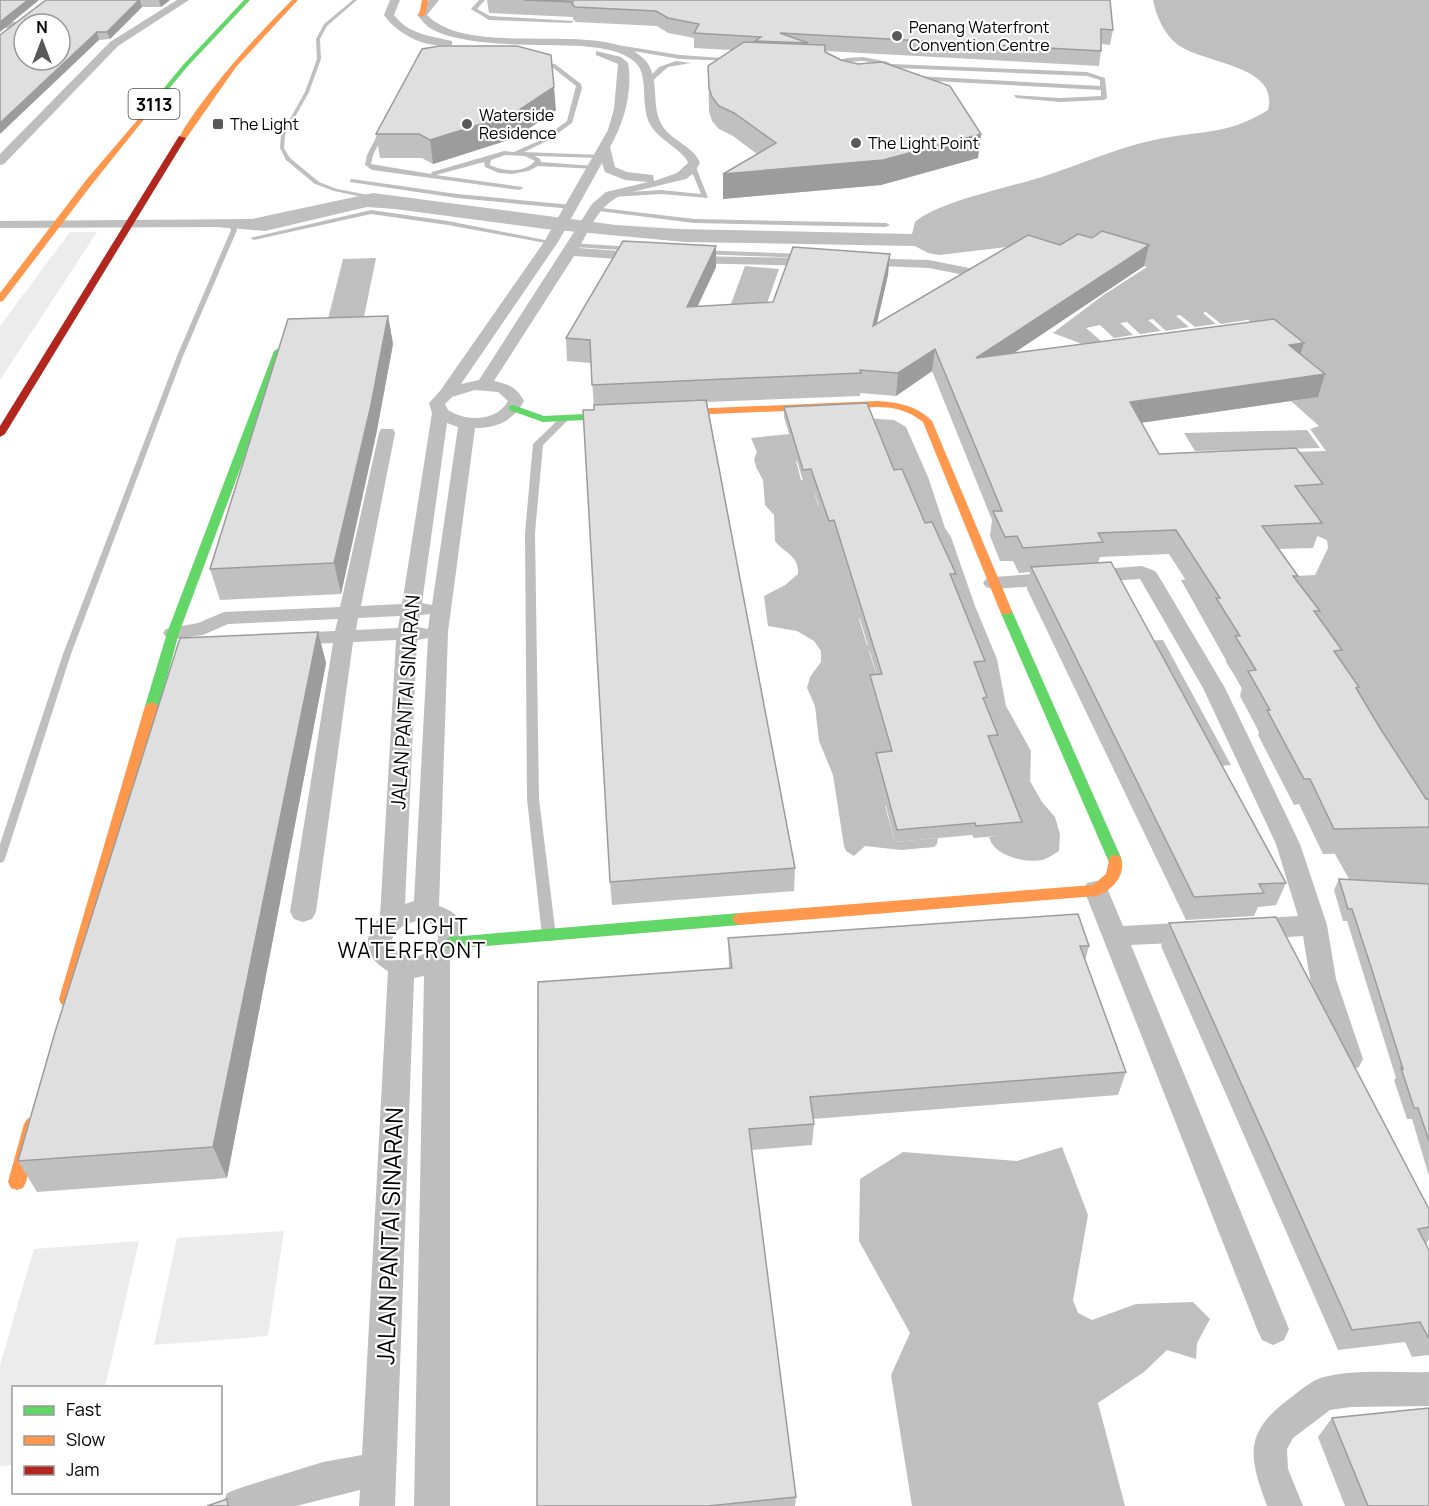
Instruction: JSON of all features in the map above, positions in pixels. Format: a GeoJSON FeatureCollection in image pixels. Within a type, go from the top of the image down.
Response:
{"type":"FeatureCollection","features":[{"type":"Feature","properties":{"kind":"main road","name":"3113"},"geometry":{"type":"LineString","coordinates":[[0,299],[66,212],[185,66],[247,0]]}},
{"type":"Feature","properties":{"kind":"main road","name":"3113"},"geometry":{"type":"LineString","coordinates":[[0,434],[203,104],[264,30],[295,0]]}},
{"type":"Feature","properties":{"kind":"main road"},"geometry":{"type":"LineString","coordinates":[[422,15],[425,0]]}},
{"type":"Feature","properties":{"kind":"main road"},"geometry":{"type":"LineString","coordinates":[[185,66],[202,26]]}},
{"type":"Feature","properties":{"kind":"main road"},"geometry":{"type":"LineString","coordinates":[[64,1010],[173,633],[279,351]]}},
{"type":"Feature","properties":{"kind":"main road"},"geometry":{"type":"LineString","coordinates":[[444,952],[549,936],[1096,890],[1108,883],[1116,872],[1115,857],[993,583],[927,421],[919,413],[907,408],[877,404],[543,419],[513,408]]}},
{"type":"Feature","properties":{"kind":"main road"},"geometry":{"type":"LineString","coordinates":[[17,1182],[36,1113]]}},
{"type":"Feature","properties":{"kind":"street"},"geometry":{"type":"LineString","coordinates":[[0,161],[5,151],[114,44],[184,0]]}},
{"type":"Feature","properties":{"kind":"street","name":"JALAN PANTAI SINARAN"},"geometry":{"type":"LineString","coordinates":[[392,921],[407,634],[443,404],[551,242],[614,130],[620,109],[624,70],[623,63],[617,59],[581,49],[479,47],[427,39],[407,32],[394,23],[389,15],[395,0]]}},
{"type":"Feature","properties":{"kind":"street"},"geometry":{"type":"LineString","coordinates":[[434,0],[422,15],[424,21],[440,31],[464,36],[601,45],[613,47],[639,59],[644,65],[649,81],[651,114],[657,128],[692,157],[693,167],[673,180],[612,195],[592,212],[573,246],[501,355],[484,385]]}},
{"type":"Feature","properties":{"kind":"street"},"geometry":{"type":"LineString","coordinates":[[0,25],[21,22],[0,40]]}},
{"type":"Feature","properties":{"kind":"street"},"geometry":{"type":"LineString","coordinates":[[602,151],[609,169],[615,173],[636,178],[680,176]]}},
{"type":"Feature","properties":{"kind":"street"},"geometry":{"type":"LineString","coordinates":[[573,246],[666,255],[825,259]]}},
{"type":"Feature","properties":{"kind":"street"},"geometry":{"type":"LineString","coordinates":[[853,259],[929,264],[969,272]]}},
{"type":"Feature","properties":{"kind":"street"},"geometry":{"type":"LineString","coordinates":[[484,385],[509,392],[516,401],[513,408],[502,417],[491,421],[467,423],[455,422],[443,404],[463,387],[484,385]]}},
{"type":"Feature","properties":{"kind":"street","name":"JALAN PANTAI SINARAN"},"geometry":{"type":"LineString","coordinates":[[426,911],[438,632],[467,423]]}},
{"type":"Feature","properties":{"kind":"street"},"geometry":{"type":"LineString","coordinates":[[303,912],[345,637],[387,433]]}},
{"type":"Feature","properties":{"kind":"street"},"geometry":{"type":"LineString","coordinates":[[993,583],[1142,572],[1148,575],[1214,688],[1288,844],[1314,925],[1323,979],[1351,1065]]}},
{"type":"Feature","properties":{"kind":"street"},"geometry":{"type":"LineString","coordinates":[[173,633],[211,636],[224,618],[441,608]]}},
{"type":"Feature","properties":{"kind":"street"},"geometry":{"type":"LineString","coordinates":[[264,641],[438,632]]}},
{"type":"Feature","properties":{"kind":"street"},"geometry":{"type":"LineString","coordinates":[[1096,890],[1273,1329]]}},
{"type":"Feature","properties":{"kind":"street"},"geometry":{"type":"LineString","coordinates":[[432,1506],[444,952],[451,926],[445,918],[426,911],[402,914],[384,928],[378,947],[383,956],[401,967],[425,965],[444,952]]}},
{"type":"Feature","properties":{"kind":"street"},"geometry":{"type":"LineString","coordinates":[[1115,936],[1314,925]]}},
{"type":"Feature","properties":{"kind":"street","name":"JALAN PANTAI SINARAN"},"geometry":{"type":"LineString","coordinates":[[377,1506],[401,967]]}},
{"type":"Feature","properties":{"kind":"street"},"geometry":{"type":"LineString","coordinates":[[1286,1506],[1271,1469],[1270,1447],[1281,1426],[1323,1394],[1351,1390],[1429,1389]]}},
{"type":"Feature","properties":{"kind":"street"},"geometry":{"type":"LineString","coordinates":[[240,1506],[323,1480],[378,1469]]}},
{"type":"Feature","properties":{"kind":"lane"},"geometry":{"type":"LineString","coordinates":[[482,0],[474,9],[489,18],[571,21]]}},
{"type":"Feature","properties":{"kind":"lane"},"geometry":{"type":"LineString","coordinates":[[601,45],[680,57],[738,62],[681,62],[657,69],[649,81]]}},
{"type":"Feature","properties":{"kind":"lane"},"geometry":{"type":"LineString","coordinates":[[889,55],[889,64],[896,71],[891,77]]}},
{"type":"Feature","properties":{"kind":"lane"},"geometry":{"type":"LineString","coordinates":[[821,63],[833,63],[864,56],[889,64],[1096,76],[1103,79],[1104,98],[1089,100],[1016,96]]}},
{"type":"Feature","properties":{"kind":"lane"},"geometry":{"type":"LineString","coordinates":[[827,71],[833,63]]}},
{"type":"Feature","properties":{"kind":"lane"},"geometry":{"type":"LineString","coordinates":[[516,153],[545,140],[570,122],[579,88],[579,85],[553,65],[528,64]]}},
{"type":"Feature","properties":{"kind":"lane"},"geometry":{"type":"LineString","coordinates":[[816,70],[827,71],[836,77],[851,80],[869,81],[902,77]]}},
{"type":"Feature","properties":{"kind":"lane"},"geometry":{"type":"LineString","coordinates":[[988,82],[991,70]]}},
{"type":"Feature","properties":{"kind":"lane"},"geometry":{"type":"LineString","coordinates":[[1045,73],[1046,86]]}},
{"type":"Feature","properties":{"kind":"lane"},"geometry":{"type":"LineString","coordinates":[[913,78],[1103,88]]}},
{"type":"Feature","properties":{"kind":"lane"},"geometry":{"type":"LineString","coordinates":[[387,123],[370,155],[368,165],[378,169],[520,188]]}},
{"type":"Feature","properties":{"kind":"lane"},"geometry":{"type":"LineString","coordinates":[[416,174],[444,171],[504,153],[602,151]]}},
{"type":"Feature","properties":{"kind":"lane"},"geometry":{"type":"LineString","coordinates":[[526,154],[534,156],[538,160],[537,164]]}},
{"type":"Feature","properties":{"kind":"lane"},"geometry":{"type":"LineString","coordinates":[[488,159],[487,166],[499,171],[517,172],[537,164],[593,168]]}},
{"type":"Feature","properties":{"kind":"lane"},"geometry":{"type":"LineString","coordinates":[[612,195],[661,192],[706,197],[699,188],[693,167]]}},
{"type":"Feature","properties":{"kind":"lane"},"geometry":{"type":"LineString","coordinates":[[485,184],[499,171]]}},
{"type":"Feature","properties":{"kind":"lane"},"geometry":{"type":"LineString","coordinates":[[352,181],[571,209]]}},
{"type":"Feature","properties":{"kind":"lane"},"geometry":{"type":"LineString","coordinates":[[254,238],[371,212],[448,223],[551,242]]}},
{"type":"Feature","properties":{"kind":"lane"},"geometry":{"type":"LineString","coordinates":[[592,212],[694,221],[885,225]]}},
{"type":"Feature","properties":{"kind":"lane"},"geometry":{"type":"LineString","coordinates":[[853,259],[880,256]]}},
{"type":"Feature","properties":{"kind":"lane"},"geometry":{"type":"LineString","coordinates":[[0,283],[15,280]]}},
{"type":"Feature","properties":{"kind":"lane"},"geometry":{"type":"LineString","coordinates":[[549,936],[533,799],[530,533],[538,444],[565,418]]}},
{"type":"Feature","properties":{"kind":"shaded area"},"geometry":{"type":"Polygon","coordinates":[[[1153,0],[1429,0],[1429,1139],[1353,886],[1181,580],[1282,570],[1295,576],[1315,575],[1328,548],[1327,540],[1315,535],[1294,452],[1326,451],[1310,429],[1319,426],[1291,401],[1317,397],[1090,347],[1053,333],[1102,296],[1147,267],[1098,252],[1007,247],[939,255],[928,253],[915,246],[685,242],[546,229],[367,207],[265,231],[216,227],[0,228],[0,221],[252,219],[373,193],[616,225],[678,229],[912,234],[915,222],[926,214],[958,201],[1045,176],[1140,143],[1226,128],[1268,110],[1269,95],[1262,83],[1251,74],[1236,67],[1189,51],[1177,44],[1161,24],[1153,0]]]}},
{"type":"Feature","properties":{"kind":"shaded area"},"geometry":{"type":"Polygon","coordinates":[[[70,232],[97,232],[0,380],[0,326],[70,232]]]}},
{"type":"Feature","properties":{"kind":"shaded area"},"geometry":{"type":"Polygon","coordinates":[[[376,258],[364,317],[328,319],[343,259],[376,258]]]}},
{"type":"Feature","properties":{"kind":"shaded area"},"geometry":{"type":"Polygon","coordinates":[[[745,266],[779,269],[764,312],[729,309],[745,266]]]}},
{"type":"Feature","properties":{"kind":"shaded area"},"geometry":{"type":"Polygon","coordinates":[[[864,418],[894,420],[906,427],[928,477],[945,528],[951,537],[975,606],[997,659],[1006,706],[1031,751],[1030,781],[1042,802],[1055,817],[1060,834],[1059,851],[1046,859],[1035,861],[1011,857],[992,844],[989,837],[1019,833],[1006,799],[920,614],[859,619],[867,645],[907,642],[909,648],[869,651],[878,679],[930,802],[885,806],[895,842],[938,838],[937,844],[934,847],[901,850],[865,846],[854,856],[846,851],[833,775],[819,741],[815,706],[807,688],[810,677],[821,662],[821,651],[814,641],[797,631],[768,626],[764,596],[785,585],[798,574],[798,568],[794,559],[775,541],[774,515],[765,505],[763,480],[756,467],[754,459],[757,452],[751,438],[809,432],[827,459],[796,461],[801,480],[836,479],[812,485],[818,505],[853,503],[867,482],[864,418]]]}},
{"type":"Feature","properties":{"kind":"shaded area"},"geometry":{"type":"Polygon","coordinates":[[[1307,430],[1320,448],[1195,451],[1184,433],[1307,430]]]}},
{"type":"Feature","properties":{"kind":"shaded area"},"geometry":{"type":"Polygon","coordinates":[[[1163,640],[1231,765],[1209,767],[1143,641],[1163,640]]]}},
{"type":"Feature","properties":{"kind":"shaded area"},"geometry":{"type":"Polygon","coordinates":[[[1062,1147],[1088,1215],[1073,1300],[1078,1313],[1092,1320],[1136,1304],[1193,1302],[1210,1319],[1197,1343],[1196,1359],[1167,1350],[1144,1372],[1098,1403],[1125,1506],[912,1506],[891,1375],[910,1333],[859,1241],[860,1179],[903,1152],[1017,1161],[1062,1147]]]}},
{"type":"Feature","properties":{"kind":"shaded area"},"geometry":{"type":"Polygon","coordinates":[[[284,1231],[268,1336],[154,1345],[177,1238],[284,1231]]]}},
{"type":"Feature","properties":{"kind":"shaded area"},"geometry":{"type":"Polygon","coordinates":[[[139,1241],[105,1386],[12,1386],[12,1465],[0,1466],[0,1365],[34,1249],[139,1241]]]}},
{"type":"Feature","properties":{"kind":"pier"},"geometry":{"type":"Polygon","coordinates":[[[1206,312],[1221,324],[1248,320],[1253,323],[1107,346],[1086,328],[1100,325],[1114,338],[1133,335],[1120,323],[1127,322],[1140,334],[1161,331],[1148,320],[1153,319],[1166,331],[1189,327],[1176,316],[1180,315],[1195,327],[1216,324],[1203,313],[1206,312]]]}},
{"type":"Feature","properties":{"kind":"building"},"geometry":{"type":"Polygon","coordinates":[[[0,0],[28,0],[12,12],[0,22],[0,0]]]}},
{"type":"Feature","properties":{"kind":"building"},"geometry":{"type":"Polygon","coordinates":[[[46,0],[139,0],[107,32],[97,32],[72,55],[72,12],[30,12],[46,0]]]}},
{"type":"Feature","properties":{"kind":"building","name":"Penang Waterfront Convention Centre"},"geometry":{"type":"Polygon","coordinates":[[[524,0],[1110,0],[1113,30],[1101,29],[1101,51],[780,33],[808,43],[755,41],[761,37],[694,33],[699,24],[668,18],[656,11],[575,7],[573,2],[524,0]]]}},
{"type":"Feature","properties":{"kind":"building"},"geometry":{"type":"Polygon","coordinates":[[[12,26],[12,72],[54,72],[0,123],[0,35],[12,26]]]}},
{"type":"Feature","properties":{"kind":"building","name":"The Light Point"},"geometry":{"type":"Polygon","coordinates":[[[744,42],[825,45],[825,52],[841,60],[858,64],[882,62],[950,86],[981,134],[883,160],[723,174],[776,143],[734,113],[719,106],[709,88],[708,66],[744,42]]]}},
{"type":"Feature","properties":{"kind":"building","name":"Waterside Residence"},"geometry":{"type":"Polygon","coordinates":[[[439,46],[517,46],[551,55],[554,87],[513,114],[430,140],[419,134],[376,134],[422,49],[439,46]]]}},
{"type":"Feature","properties":{"kind":"building"},"geometry":{"type":"Polygon","coordinates":[[[1102,231],[1149,245],[976,358],[1274,319],[1304,343],[1289,345],[1325,374],[1130,402],[1159,454],[1296,448],[1323,484],[1295,486],[1322,523],[1262,526],[1298,576],[1293,576],[1320,611],[1314,611],[1342,650],[1334,651],[1359,687],[1356,688],[1380,728],[1426,799],[1429,799],[1429,827],[1334,829],[1310,779],[1304,779],[1267,710],[1270,710],[1248,671],[1256,670],[1235,636],[1240,636],[1216,598],[1220,598],[1176,530],[1098,533],[1103,542],[1023,548],[1017,536],[1005,537],[993,511],[1002,511],[935,349],[898,373],[860,370],[861,373],[592,385],[590,340],[566,338],[623,241],[716,246],[687,307],[773,302],[793,247],[890,254],[873,326],[1028,235],[1060,245],[1078,234],[1092,238],[1102,231]]]}},
{"type":"Feature","properties":{"kind":"building"},"geometry":{"type":"Polygon","coordinates":[[[388,316],[371,405],[334,563],[210,569],[288,319],[388,316]]]}},
{"type":"Feature","properties":{"kind":"building"},"geometry":{"type":"Polygon","coordinates":[[[706,400],[795,868],[610,882],[583,410],[594,410],[594,405],[706,400]]]}},
{"type":"Feature","properties":{"kind":"building"},"geometry":{"type":"Polygon","coordinates":[[[867,403],[894,470],[902,469],[925,523],[932,522],[956,574],[950,574],[985,661],[974,662],[987,697],[983,698],[998,735],[988,736],[1022,822],[976,826],[975,823],[897,830],[876,753],[892,751],[870,675],[882,674],[834,520],[829,521],[811,469],[803,470],[784,407],[867,403]]]}},
{"type":"Feature","properties":{"kind":"building"},"geometry":{"type":"Polygon","coordinates":[[[1111,562],[1286,883],[1259,884],[1264,893],[1194,897],[1031,567],[1111,562]]]}},
{"type":"Feature","properties":{"kind":"building"},"geometry":{"type":"Polygon","coordinates":[[[318,632],[213,1147],[18,1161],[55,1032],[180,638],[318,632]]]}},
{"type":"Feature","properties":{"kind":"building"},"geometry":{"type":"Polygon","coordinates":[[[1339,879],[1429,884],[1429,1141],[1418,1108],[1414,1108],[1372,970],[1352,909],[1348,909],[1339,879]]]}},
{"type":"Feature","properties":{"kind":"building"},"geometry":{"type":"Polygon","coordinates":[[[1078,914],[1089,946],[1080,946],[1126,1072],[810,1097],[814,1124],[749,1129],[796,1497],[708,1506],[537,1506],[538,982],[732,968],[728,938],[1078,914]]]}},
{"type":"Feature","properties":{"kind":"building"},"geometry":{"type":"Polygon","coordinates":[[[1276,917],[1429,1209],[1429,1227],[1418,1229],[1429,1250],[1429,1337],[1420,1322],[1352,1330],[1169,923],[1276,917]]]}},
{"type":"Feature","properties":{"kind":"building"},"geometry":{"type":"Polygon","coordinates":[[[1429,1408],[1429,1506],[1368,1506],[1332,1418],[1429,1408]]]}},
{"type":"Feature","properties":{"kind":"building"},"geometry":{"type":"Polygon","coordinates":[[[227,1499],[228,1506],[207,1506],[227,1499]]]}},
{"type":"Feature","properties":{"kind":"waterway"},"geometry":{"type":"LineString","coordinates":[[355,0],[325,25],[318,39],[319,59],[307,92],[283,135],[282,148],[288,159],[317,183],[336,190],[372,197]]}},
{"type":"Feature","properties":{"kind":"waterway"},"geometry":{"type":"LineString","coordinates":[[0,859],[67,654],[180,356],[234,230],[230,223]]}},
{"type":"Feature","properties":{"kind":"traffic: fast"},"geometry":{"type":"LineString","coordinates":[[142,118],[185,66],[247,0]]}},
{"type":"Feature","properties":{"kind":"traffic: fast"},"geometry":{"type":"LineString","coordinates":[[152,706],[173,633],[279,351]]}},
{"type":"Feature","properties":{"kind":"traffic: fast"},"geometry":{"type":"LineString","coordinates":[[513,408],[543,419],[689,412]]}},
{"type":"Feature","properties":{"kind":"traffic: fast"},"geometry":{"type":"LineString","coordinates":[[1006,611],[1115,860]]}},
{"type":"Feature","properties":{"kind":"traffic: fast"},"geometry":{"type":"LineString","coordinates":[[451,943],[740,919]]}},
{"type":"Feature","properties":{"kind":"traffic: slow"},"geometry":{"type":"LineString","coordinates":[[182,138],[234,66],[295,0]]}},
{"type":"Feature","properties":{"kind":"traffic: slow"},"geometry":{"type":"LineString","coordinates":[[422,15],[425,0]]}},
{"type":"Feature","properties":{"kind":"traffic: slow"},"geometry":{"type":"LineString","coordinates":[[0,299],[90,181],[142,118]]}},
{"type":"Feature","properties":{"kind":"traffic: slow"},"geometry":{"type":"LineString","coordinates":[[689,412],[877,404],[897,406],[916,413],[927,421],[1006,611]]}},
{"type":"Feature","properties":{"kind":"traffic: slow"},"geometry":{"type":"LineString","coordinates":[[67,999],[152,706]]}},
{"type":"Feature","properties":{"kind":"traffic: slow"},"geometry":{"type":"LineString","coordinates":[[740,919],[1096,890],[1111,878],[1115,860]]}},
{"type":"Feature","properties":{"kind":"traffic: slow"},"geometry":{"type":"LineString","coordinates":[[17,1182],[33,1124]]}},
{"type":"Feature","properties":{"kind":"traffic: jam"},"geometry":{"type":"LineString","coordinates":[[0,434],[182,138]]}},
{"type":"Feature","properties":{"kind":"place","name":"Penang Waterfront Convention Centre"},"geometry":{"type":"Point","coordinates":[897,36]}},
{"type":"Feature","properties":{"kind":"place","name":"The Light"},"geometry":{"type":"Point","coordinates":[218,124]}},
{"type":"Feature","properties":{"kind":"place","name":"Waterside Residence"},"geometry":{"type":"Point","coordinates":[467,124]}},
{"type":"Feature","properties":{"kind":"place","name":"The Light Point"},"geometry":{"type":"Point","coordinates":[856,143]}},
{"type":"Feature","properties":{"kind":"district","name":"THE LIGHT WATERFRONT"},"geometry":{"type":"Point","coordinates":[412,938]}}]}
